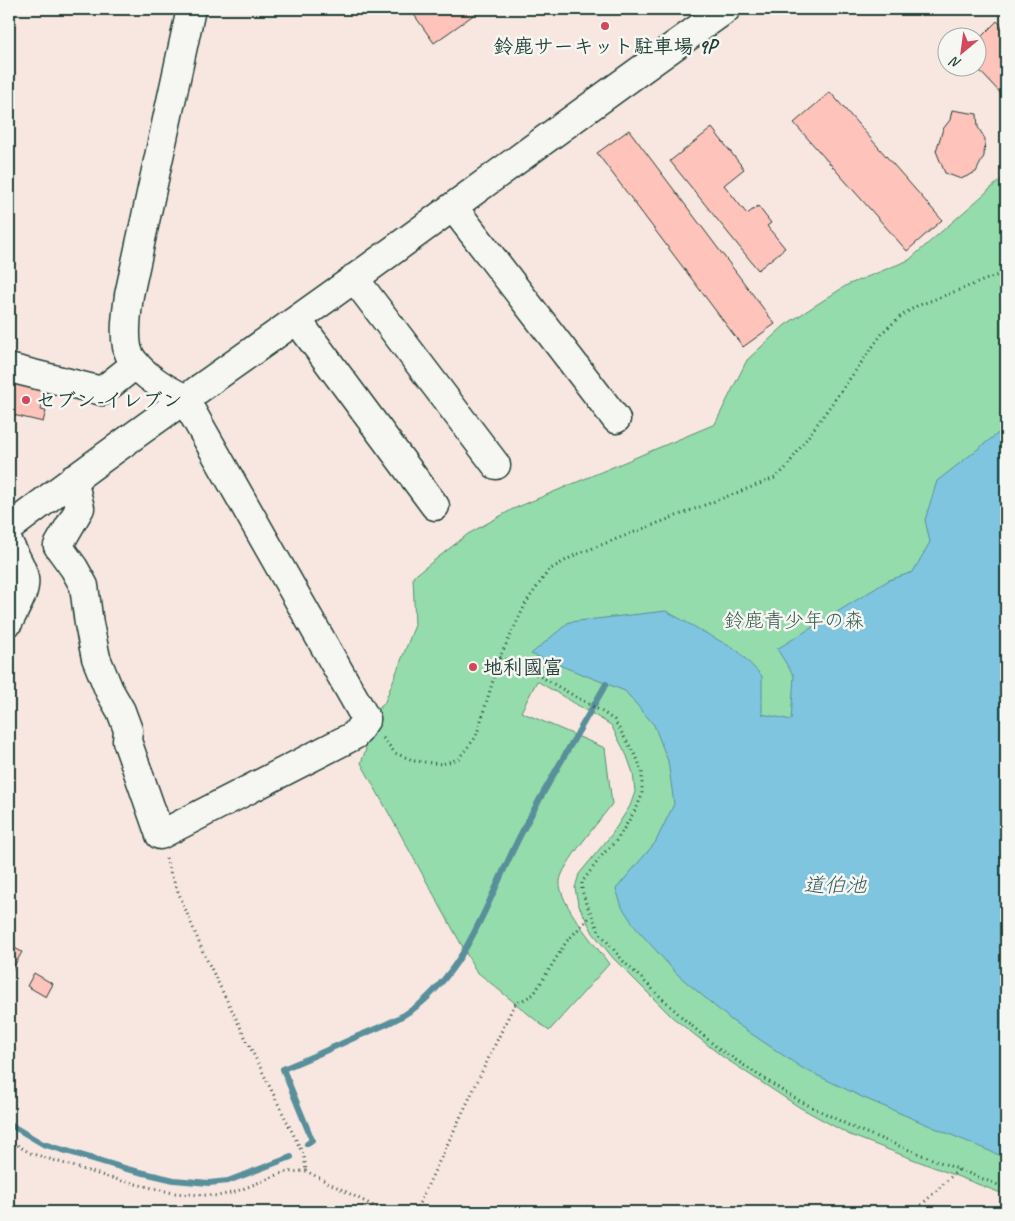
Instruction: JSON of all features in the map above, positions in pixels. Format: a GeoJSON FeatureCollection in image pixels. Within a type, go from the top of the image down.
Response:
{"type":"FeatureCollection","features":[{"type":"Feature","properties":{"kind":"street"},"geometry":{"type":"LineString","coordinates":[[73,478],[80,508],[58,546],[84,586],[96,658],[128,730],[127,741],[160,835],[355,735],[366,719],[184,398],[161,386],[136,364],[127,349],[125,333],[129,296],[191,9]]}},
{"type":"Feature","properties":{"kind":"street"},"geometry":{"type":"LineString","coordinates":[[9,528],[73,478],[296,320],[726,9]]}},
{"type":"Feature","properties":{"kind":"street"},"geometry":{"type":"LineString","coordinates":[[453,207],[616,419]]}},
{"type":"Feature","properties":{"kind":"street"},"geometry":{"type":"LineString","coordinates":[[354,278],[496,465]]}},
{"type":"Feature","properties":{"kind":"street"},"geometry":{"type":"LineString","coordinates":[[296,320],[434,506]]}},
{"type":"Feature","properties":{"kind":"street"},"geometry":{"type":"LineString","coordinates":[[9,368],[102,391],[136,364]]}},
{"type":"Feature","properties":{"kind":"street"},"geometry":{"type":"LineString","coordinates":[[9,544],[23,570],[26,581],[25,590],[9,621]]}},
{"type":"Feature","properties":{"kind":"path"},"geometry":{"type":"LineString","coordinates":[[366,719],[395,753],[415,761],[442,764],[458,759],[476,738],[500,656],[527,601],[549,570],[575,555],[775,478],[785,470],[884,331],[901,316],[917,306],[1006,272]]}},
{"type":"Feature","properties":{"kind":"path"},"geometry":{"type":"LineString","coordinates":[[500,656],[586,702],[614,720],[638,760],[642,773],[642,795],[629,822],[617,840],[604,853],[582,882],[582,890],[591,916],[600,934],[624,962],[685,1020],[719,1049],[792,1097],[856,1129],[1006,1188]]}},
{"type":"Feature","properties":{"kind":"path"},"geometry":{"type":"LineString","coordinates":[[160,835],[170,872],[203,952],[304,1156],[306,1171]]}},
{"type":"Feature","properties":{"kind":"path"},"geometry":{"type":"LineString","coordinates":[[415,1212],[514,1005],[534,994],[566,942],[591,916]]}},
{"type":"Feature","properties":{"kind":"path"},"geometry":{"type":"LineString","coordinates":[[9,1140],[30,1153],[110,1178],[173,1193],[218,1196],[235,1192],[285,1172],[306,1171],[385,1212]]}},
{"type":"Feature","properties":{"kind":"path"},"geometry":{"type":"LineString","coordinates":[[914,1212],[959,1169]]}},
{"type":"Feature","properties":{"kind":"green space","name":"鈴鹿青少年の森"},"geometry":{"type":"Polygon","coordinates":[[[1006,175],[1006,1195],[850,1135],[799,1107],[723,1057],[672,1017],[613,958],[593,933],[578,904],[575,888],[579,874],[612,834],[630,806],[635,792],[633,773],[627,756],[611,725],[537,681],[521,712],[605,748],[612,804],[574,854],[560,881],[561,890],[571,912],[609,964],[549,1031],[476,971],[361,763],[366,749],[359,739],[374,712],[384,704],[415,625],[413,577],[468,534],[513,509],[715,424],[747,360],[785,325],[847,285],[909,260],[1006,175]]]}},
{"type":"Feature","properties":{"kind":"water","name":"道伯池"},"geometry":{"type":"Polygon","coordinates":[[[1006,427],[1006,1158],[864,1098],[802,1068],[731,1020],[677,974],[635,927],[622,907],[616,889],[655,843],[674,804],[668,761],[654,725],[625,691],[531,654],[569,622],[666,611],[738,651],[762,676],[762,714],[791,720],[794,676],[777,649],[889,580],[913,572],[930,542],[925,520],[937,481],[1006,427]]]}},
{"type":"Feature","properties":{"kind":"building"},"geometry":{"type":"Polygon","coordinates":[[[410,9],[482,9],[434,43],[410,9]]]}},
{"type":"Feature","properties":{"kind":"building"},"geometry":{"type":"Polygon","coordinates":[[[997,21],[1006,30],[1006,99],[986,78],[988,78],[988,30],[997,21]]]}},
{"type":"Feature","properties":{"kind":"building"},"geometry":{"type":"Polygon","coordinates":[[[830,92],[942,220],[907,251],[794,123],[830,92]]]}},
{"type":"Feature","properties":{"kind":"building"},"geometry":{"type":"Polygon","coordinates":[[[952,110],[977,114],[978,127],[985,139],[984,156],[976,172],[961,179],[945,173],[936,151],[943,129],[950,120],[952,110]]]}},
{"type":"Feature","properties":{"kind":"building"},"geometry":{"type":"Polygon","coordinates":[[[712,128],[744,169],[724,185],[747,214],[758,206],[771,223],[767,226],[785,248],[758,270],[670,161],[712,128]]]}},
{"type":"Feature","properties":{"kind":"building"},"geometry":{"type":"Polygon","coordinates":[[[629,130],[775,324],[743,347],[597,153],[629,130]]]}},
{"type":"Feature","properties":{"kind":"building","name":"セブン-イレブン"},"geometry":{"type":"Polygon","coordinates":[[[9,381],[46,389],[41,410],[46,411],[43,422],[9,414],[9,381]]]}},
{"type":"Feature","properties":{"kind":"building"},"geometry":{"type":"Polygon","coordinates":[[[9,945],[22,952],[9,975],[9,945]]]}},
{"type":"Feature","properties":{"kind":"building"},"geometry":{"type":"Polygon","coordinates":[[[34,973],[53,984],[46,997],[27,986],[34,973]]]}},
{"type":"Feature","properties":{"kind":"waterway"},"geometry":{"type":"LineString","coordinates":[[307,1144],[312,1140],[283,1069],[397,1019],[420,1004],[454,967],[479,924],[532,813],[606,684]]}},
{"type":"Feature","properties":{"kind":"waterway"},"geometry":{"type":"LineString","coordinates":[[9,1124],[43,1144],[127,1169],[174,1180],[209,1183],[228,1181],[291,1157]]}},
{"type":"Feature","properties":{"kind":"place","name":"鈴鹿サーキット駐車場 9P"},"geometry":{"type":"Point","coordinates":[605,26]}},
{"type":"Feature","properties":{"kind":"place","name":"セブン-イレブン"},"geometry":{"type":"Point","coordinates":[26,400]}},
{"type":"Feature","properties":{"kind":"place","name":"地利國富"},"geometry":{"type":"Point","coordinates":[473,667]}}]}
